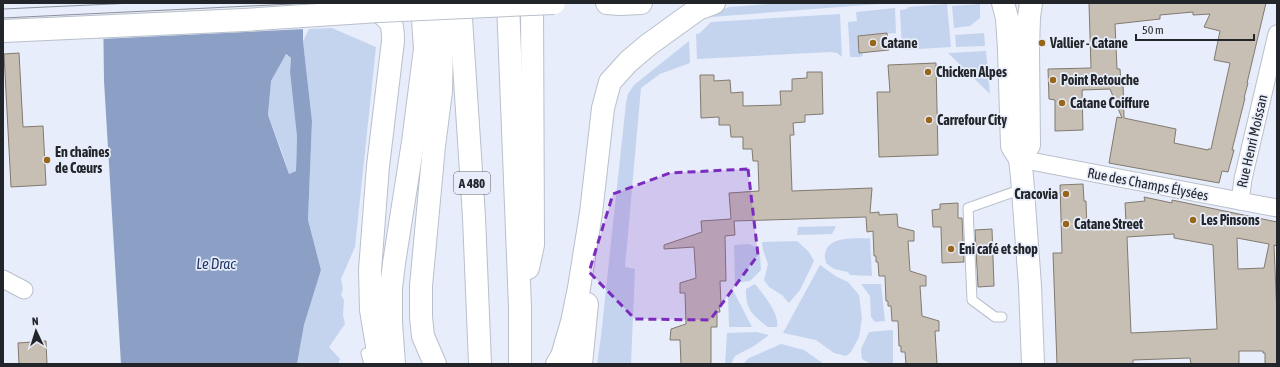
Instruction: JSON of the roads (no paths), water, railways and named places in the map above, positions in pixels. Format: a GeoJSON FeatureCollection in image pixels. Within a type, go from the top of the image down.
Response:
{"type":"FeatureCollection","features":[{"type":"Feature","properties":{"kind":"main road"},"geometry":{"type":"LineString","coordinates":[[394,364],[391,323],[391,288],[413,142],[425,49],[422,3]]}},
{"type":"Feature","properties":{"kind":"main road"},"geometry":{"type":"LineString","coordinates":[[431,356],[423,336],[421,286],[434,146],[441,91],[443,3]]}},
{"type":"Feature","properties":{"kind":"main road","name":"A 480"},"geometry":{"type":"LineString","coordinates":[[460,3],[474,217],[480,364]]}},
{"type":"Feature","properties":{"kind":"main road"},"geometry":{"type":"LineString","coordinates":[[508,3],[520,307],[520,364]]}},
{"type":"Feature","properties":{"kind":"main road"},"geometry":{"type":"LineString","coordinates":[[520,307],[533,245],[532,3]]}},
{"type":"Feature","properties":{"kind":"main road"},"geometry":{"type":"LineString","coordinates":[[3,31],[244,20],[385,18],[554,3]]}},
{"type":"Feature","properties":{"kind":"main road"},"geometry":{"type":"LineString","coordinates":[[607,3],[641,3]]}},
{"type":"Feature","properties":{"kind":"main road"},"geometry":{"type":"LineString","coordinates":[[567,361],[572,322],[591,213],[603,108],[610,82],[628,62],[648,45],[698,9],[714,3]]}},
{"type":"Feature","properties":{"kind":"main road"},"geometry":{"type":"LineString","coordinates":[[1003,3],[1007,18],[1009,49],[1012,146],[1020,159],[1030,286],[1033,364]]}},
{"type":"Feature","properties":{"kind":"main road"},"geometry":{"type":"LineString","coordinates":[[1020,159],[1029,145],[1028,17],[1031,3]]}},
{"type":"Feature","properties":{"kind":"main road"},"geometry":{"type":"LineString","coordinates":[[373,358],[370,270],[378,166],[393,41],[385,18]]}},
{"type":"Feature","properties":{"kind":"street","name":"Rue Henri Moissan"},"geometry":{"type":"LineString","coordinates":[[1240,201],[1243,179],[1277,34]]}},
{"type":"Feature","properties":{"kind":"street","name":"Rue des Champs Élysées"},"geometry":{"type":"LineString","coordinates":[[1020,159],[1277,208]]}},
{"type":"Feature","properties":{"kind":"street"},"geometry":{"type":"LineString","coordinates":[[3,280],[24,290]]}},
{"type":"Feature","properties":{"kind":"lane"},"geometry":{"type":"LineString","coordinates":[[1002,317],[995,318],[972,300],[968,208],[1022,189]]}},
{"type":"Feature","properties":{"kind":"lane"},"geometry":{"type":"LineString","coordinates":[[369,364],[373,358]]}},
{"type":"Feature","properties":{"kind":"water","name":"Le Drac"},"geometry":{"type":"Polygon","coordinates":[[[103,3],[303,3],[303,41],[312,121],[308,220],[321,270],[304,325],[297,364],[121,364],[104,81],[103,3]],[[286,54],[271,81],[268,115],[289,174],[296,171],[297,137],[290,72],[291,58],[286,54]]]}},
{"type":"Feature","properties":{"kind":"tram line"},"geometry":{"type":"LineString","coordinates":[[3,9],[134,3]]}},
{"type":"Feature","properties":{"kind":"tram line"},"geometry":{"type":"LineString","coordinates":[[3,18],[312,3]]}},
{"type":"Feature","properties":{"kind":"place","name":"Catane"},"geometry":{"type":"Point","coordinates":[873,43]}},
{"type":"Feature","properties":{"kind":"place","name":"Vallier - Catane"},"geometry":{"type":"Point","coordinates":[1042,43]}},
{"type":"Feature","properties":{"kind":"place","name":"Chicken Alpes"},"geometry":{"type":"Point","coordinates":[928,72]}},
{"type":"Feature","properties":{"kind":"place","name":"Point Retouche"},"geometry":{"type":"Point","coordinates":[1053,80]}},
{"type":"Feature","properties":{"kind":"place","name":"Catane Coiffure"},"geometry":{"type":"Point","coordinates":[1062,103]}},
{"type":"Feature","properties":{"kind":"place","name":"Carrefour City"},"geometry":{"type":"Point","coordinates":[929,120]}},
{"type":"Feature","properties":{"kind":"place","name":"En chaînes de Cœurs"},"geometry":{"type":"Point","coordinates":[47,160]}},
{"type":"Feature","properties":{"kind":"place","name":"Cracovia"},"geometry":{"type":"Point","coordinates":[1066,194]}},
{"type":"Feature","properties":{"kind":"place","name":"Les Pinsons"},"geometry":{"type":"Point","coordinates":[1193,220]}},
{"type":"Feature","properties":{"kind":"place","name":"Catane Street"},"geometry":{"type":"Point","coordinates":[1066,224]}},
{"type":"Feature","properties":{"kind":"place","name":"Eni café et shop"},"geometry":{"type":"Point","coordinates":[951,249]}}]}
